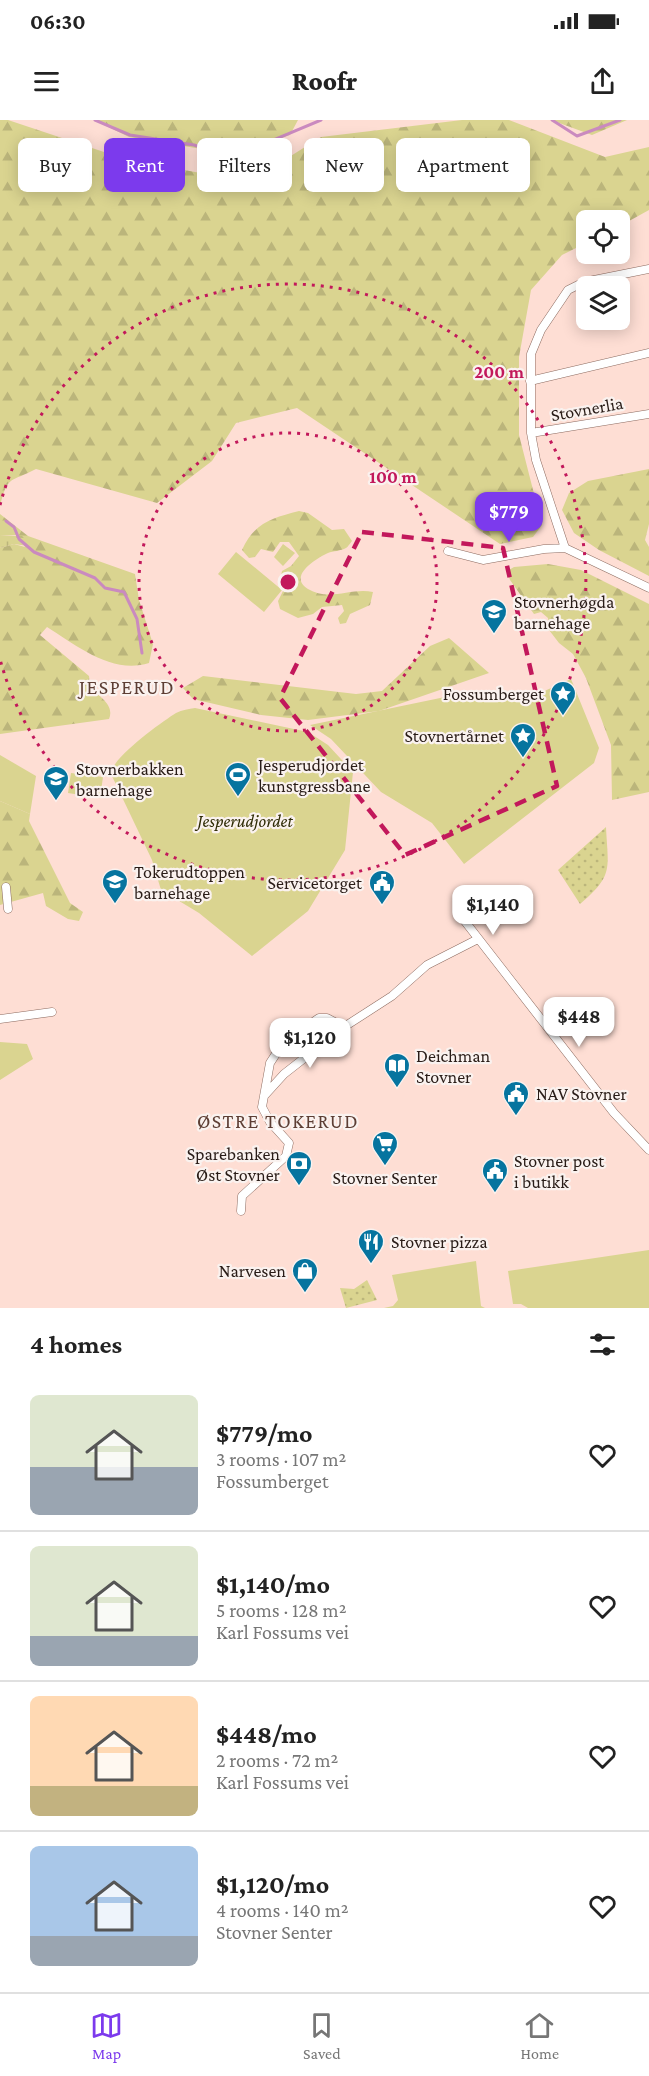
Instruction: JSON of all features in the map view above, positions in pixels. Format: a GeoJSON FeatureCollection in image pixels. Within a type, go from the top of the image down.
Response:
{"type":"FeatureCollection","features":[{"type":"Feature","properties":{"kind":"street","name":"Stovnerlia"},"geometry":{"type":"LineString","coordinates":[[565,548],[536,460],[531,434],[531,354],[541,330],[568,290],[584,282],[649,269]]}},
{"type":"Feature","properties":{"kind":"street"},"geometry":{"type":"LineString","coordinates":[[530,381],[649,353]]}},
{"type":"Feature","properties":{"kind":"street","name":"Stovnerlia"},"geometry":{"type":"LineString","coordinates":[[531,434],[649,414]]}},
{"type":"Feature","properties":{"kind":"street"},"geometry":{"type":"LineString","coordinates":[[447,551],[483,560],[565,548],[649,588]]}},
{"type":"Feature","properties":{"kind":"street"},"geometry":{"type":"LineString","coordinates":[[6,887],[8,909]]}},
{"type":"Feature","properties":{"kind":"street"},"geometry":{"type":"LineString","coordinates":[[460,915],[614,1113],[649,1150]]}},
{"type":"Feature","properties":{"kind":"street"},"geometry":{"type":"LineString","coordinates":[[263,1097],[284,1074],[344,1027],[392,996],[427,965],[478,939]]}},
{"type":"Feature","properties":{"kind":"street"},"geometry":{"type":"LineString","coordinates":[[0,1019],[52,1012]]}},
{"type":"Feature","properties":{"kind":"street"},"geometry":{"type":"LineString","coordinates":[[241,1211],[242,1196],[286,1155],[289,1143],[270,1122],[262,1107],[270,1063],[283,1043],[319,1018],[327,1018],[344,1027]]}},
{"type":"Feature","properties":{"kind":"highlighted area"},"geometry":{"type":"Polygon","coordinates":[[[362,532],[503,548],[557,786],[405,855],[280,698],[362,532]]]}},
{"type":"Feature","properties":{"kind":"green space"},"geometry":{"type":"Polygon","coordinates":[[[0,120],[8,120],[62,138],[18,138],[18,192],[92,192],[92,148],[104,152],[104,192],[185,192],[185,170],[197,172],[197,192],[292,192],[292,155],[304,148],[304,192],[384,192],[384,138],[319,138],[462,120],[509,120],[605,157],[649,147],[649,210],[630,220],[630,210],[576,210],[576,248],[562,255],[531,290],[519,357],[519,435],[542,525],[533,537],[500,544],[297,408],[236,423],[212,461],[157,503],[36,469],[15,478],[8,484],[0,506],[0,120]]]}},
{"type":"Feature","properties":{"kind":"green space"},"geometry":{"type":"Polygon","coordinates":[[[94,120],[298,120],[290,135],[281,138],[197,138],[197,148],[185,146],[185,138],[129,137],[94,120]]]}},
{"type":"Feature","properties":{"kind":"green space"},"geometry":{"type":"Polygon","coordinates":[[[551,120],[627,120],[592,135],[551,120]]]}},
{"type":"Feature","properties":{"kind":"green space"},"geometry":{"type":"Polygon","coordinates":[[[649,469],[649,524],[645,540],[649,547],[649,576],[599,550],[574,533],[562,510],[569,493],[588,481],[649,469]]]}},
{"type":"Feature","properties":{"kind":"green space"},"geometry":{"type":"Polygon","coordinates":[[[299,511],[308,513],[332,530],[344,529],[352,541],[346,548],[328,553],[311,563],[302,573],[301,579],[302,584],[316,593],[373,592],[370,605],[350,614],[346,623],[340,624],[338,618],[344,611],[342,605],[322,607],[313,614],[298,618],[280,609],[278,601],[284,589],[280,581],[282,571],[291,566],[299,556],[289,542],[280,542],[273,552],[261,549],[255,557],[249,558],[242,550],[252,534],[265,523],[299,511]]]}},
{"type":"Feature","properties":{"kind":"green space"},"geometry":{"type":"Polygon","coordinates":[[[0,514],[28,536],[135,574],[139,600],[153,644],[149,663],[135,666],[108,662],[47,627],[40,635],[89,676],[90,688],[110,709],[109,719],[0,734],[0,548],[14,544],[25,547],[18,535],[0,536],[0,514]]]}},
{"type":"Feature","properties":{"kind":"green space"},"geometry":{"type":"Polygon","coordinates":[[[0,536],[22,536],[28,542],[28,546],[14,544],[0,548],[0,536]]]}},
{"type":"Feature","properties":{"kind":"green space"},"geometry":{"type":"Polygon","coordinates":[[[283,544],[295,553],[283,566],[274,557],[283,544]]]}},
{"type":"Feature","properties":{"kind":"green space"},"geometry":{"type":"Polygon","coordinates":[[[236,552],[282,590],[264,612],[218,574],[236,552]]]}},
{"type":"Feature","properties":{"kind":"green space"},"geometry":{"type":"Polygon","coordinates":[[[548,564],[581,570],[649,604],[649,792],[612,800],[611,745],[586,678],[573,654],[559,643],[549,630],[548,618],[541,612],[534,614],[510,580],[507,571],[514,567],[548,564]]]}},
{"type":"Feature","properties":{"kind":"green space"},"geometry":{"type":"Polygon","coordinates":[[[449,638],[489,673],[379,711],[308,720],[261,715],[193,699],[183,688],[203,676],[356,694],[382,691],[430,646],[449,638]]]}},
{"type":"Feature","properties":{"kind":"green space"},"geometry":{"type":"Polygon","coordinates":[[[571,679],[599,748],[594,763],[464,864],[432,823],[381,792],[331,739],[310,725],[474,691],[529,698],[571,679]]]}},
{"type":"Feature","properties":{"kind":"green space","name":"Jesperudjordet"},"geometry":{"type":"Polygon","coordinates":[[[195,708],[308,732],[328,745],[353,772],[345,850],[308,911],[252,956],[199,913],[161,890],[152,860],[111,774],[119,759],[149,732],[176,713],[195,708]]]}},
{"type":"Feature","properties":{"kind":"green space"},"geometry":{"type":"Polygon","coordinates":[[[0,755],[36,776],[30,814],[0,801],[0,755]]]}},
{"type":"Feature","properties":{"kind":"green space"},"geometry":{"type":"Polygon","coordinates":[[[71,773],[103,777],[100,798],[68,793],[71,773]]]}},
{"type":"Feature","properties":{"kind":"green space"},"geometry":{"type":"Polygon","coordinates":[[[0,801],[30,814],[29,821],[70,903],[83,912],[79,921],[68,919],[46,906],[43,893],[0,905],[0,801]]]}},
{"type":"Feature","properties":{"kind":"green space"},"geometry":{"type":"Polygon","coordinates":[[[606,827],[608,862],[604,878],[580,904],[558,870],[606,827]]]}},
{"type":"Feature","properties":{"kind":"green space"},"geometry":{"type":"Polygon","coordinates":[[[0,1042],[27,1044],[33,1059],[0,1080],[0,1042]]]}},
{"type":"Feature","properties":{"kind":"green space"},"geometry":{"type":"Polygon","coordinates":[[[649,1250],[649,1308],[528,1308],[521,1304],[513,1304],[508,1271],[649,1250]]]}},
{"type":"Feature","properties":{"kind":"green space"},"geometry":{"type":"Polygon","coordinates":[[[476,1261],[481,1306],[485,1308],[384,1308],[393,1306],[398,1300],[392,1275],[476,1261]]]}},
{"type":"Feature","properties":{"kind":"green space"},"geometry":{"type":"Polygon","coordinates":[[[367,1280],[377,1300],[346,1308],[340,1288],[354,1289],[367,1280]]]}},
{"type":"Feature","properties":{"kind":"waterway"},"geometry":{"type":"LineString","coordinates":[[95,120],[130,135],[194,145],[233,157],[321,120]]}},
{"type":"Feature","properties":{"kind":"waterway"},"geometry":{"type":"LineString","coordinates":[[552,120],[577,136],[620,120]]}},
{"type":"Feature","properties":{"kind":"waterway"},"geometry":{"type":"LineString","coordinates":[[6,521],[14,527],[19,539],[34,552],[95,578],[105,588],[124,592],[137,619],[142,653]]}},
{"type":"Feature","properties":{"kind":"place","name":"Stovnerhøgda barnehage"},"geometry":{"type":"Point","coordinates":[494,635]}},
{"type":"Feature","properties":{"kind":"place","name":"Fossumberget"},"geometry":{"type":"Point","coordinates":[563,717]}},
{"type":"Feature","properties":{"kind":"place","name":"Stovnertårnet"},"geometry":{"type":"Point","coordinates":[523,759]}},
{"type":"Feature","properties":{"kind":"place","name":"Jesperudjordet kunstgressbane"},"geometry":{"type":"Point","coordinates":[238,798]}},
{"type":"Feature","properties":{"kind":"place","name":"Stovnerbakken barnehage"},"geometry":{"type":"Point","coordinates":[56,802]}},
{"type":"Feature","properties":{"kind":"place","name":"Tokerudtoppen barnehage"},"geometry":{"type":"Point","coordinates":[115,905]}},
{"type":"Feature","properties":{"kind":"place","name":"Servicetorget"},"geometry":{"type":"Point","coordinates":[382,906]}},
{"type":"Feature","properties":{"kind":"place","name":"Deichman Stovner"},"geometry":{"type":"Point","coordinates":[397,1089]}},
{"type":"Feature","properties":{"kind":"place","name":"NAV Stovner"},"geometry":{"type":"Point","coordinates":[516,1117]}},
{"type":"Feature","properties":{"kind":"place","name":"Stovner Senter"},"geometry":{"type":"Point","coordinates":[385,1167]}},
{"type":"Feature","properties":{"kind":"place","name":"Sparebanken Øst Stovner"},"geometry":{"type":"Point","coordinates":[299,1187]}},
{"type":"Feature","properties":{"kind":"place","name":"Stovner post i butikk"},"geometry":{"type":"Point","coordinates":[495,1194]}},
{"type":"Feature","properties":{"kind":"place","name":"Stovner pizza"},"geometry":{"type":"Point","coordinates":[371,1265]}},
{"type":"Feature","properties":{"kind":"place","name":"Narvesen"},"geometry":{"type":"Point","coordinates":[305,1294]}},
{"type":"Feature","properties":{"kind":"district","name":"JESPERUD"},"geometry":{"type":"Point","coordinates":[127,687]}},
{"type":"Feature","properties":{"kind":"district","name":"ØSTRE TOKERUD"},"geometry":{"type":"Point","coordinates":[278,1121]}}]}
